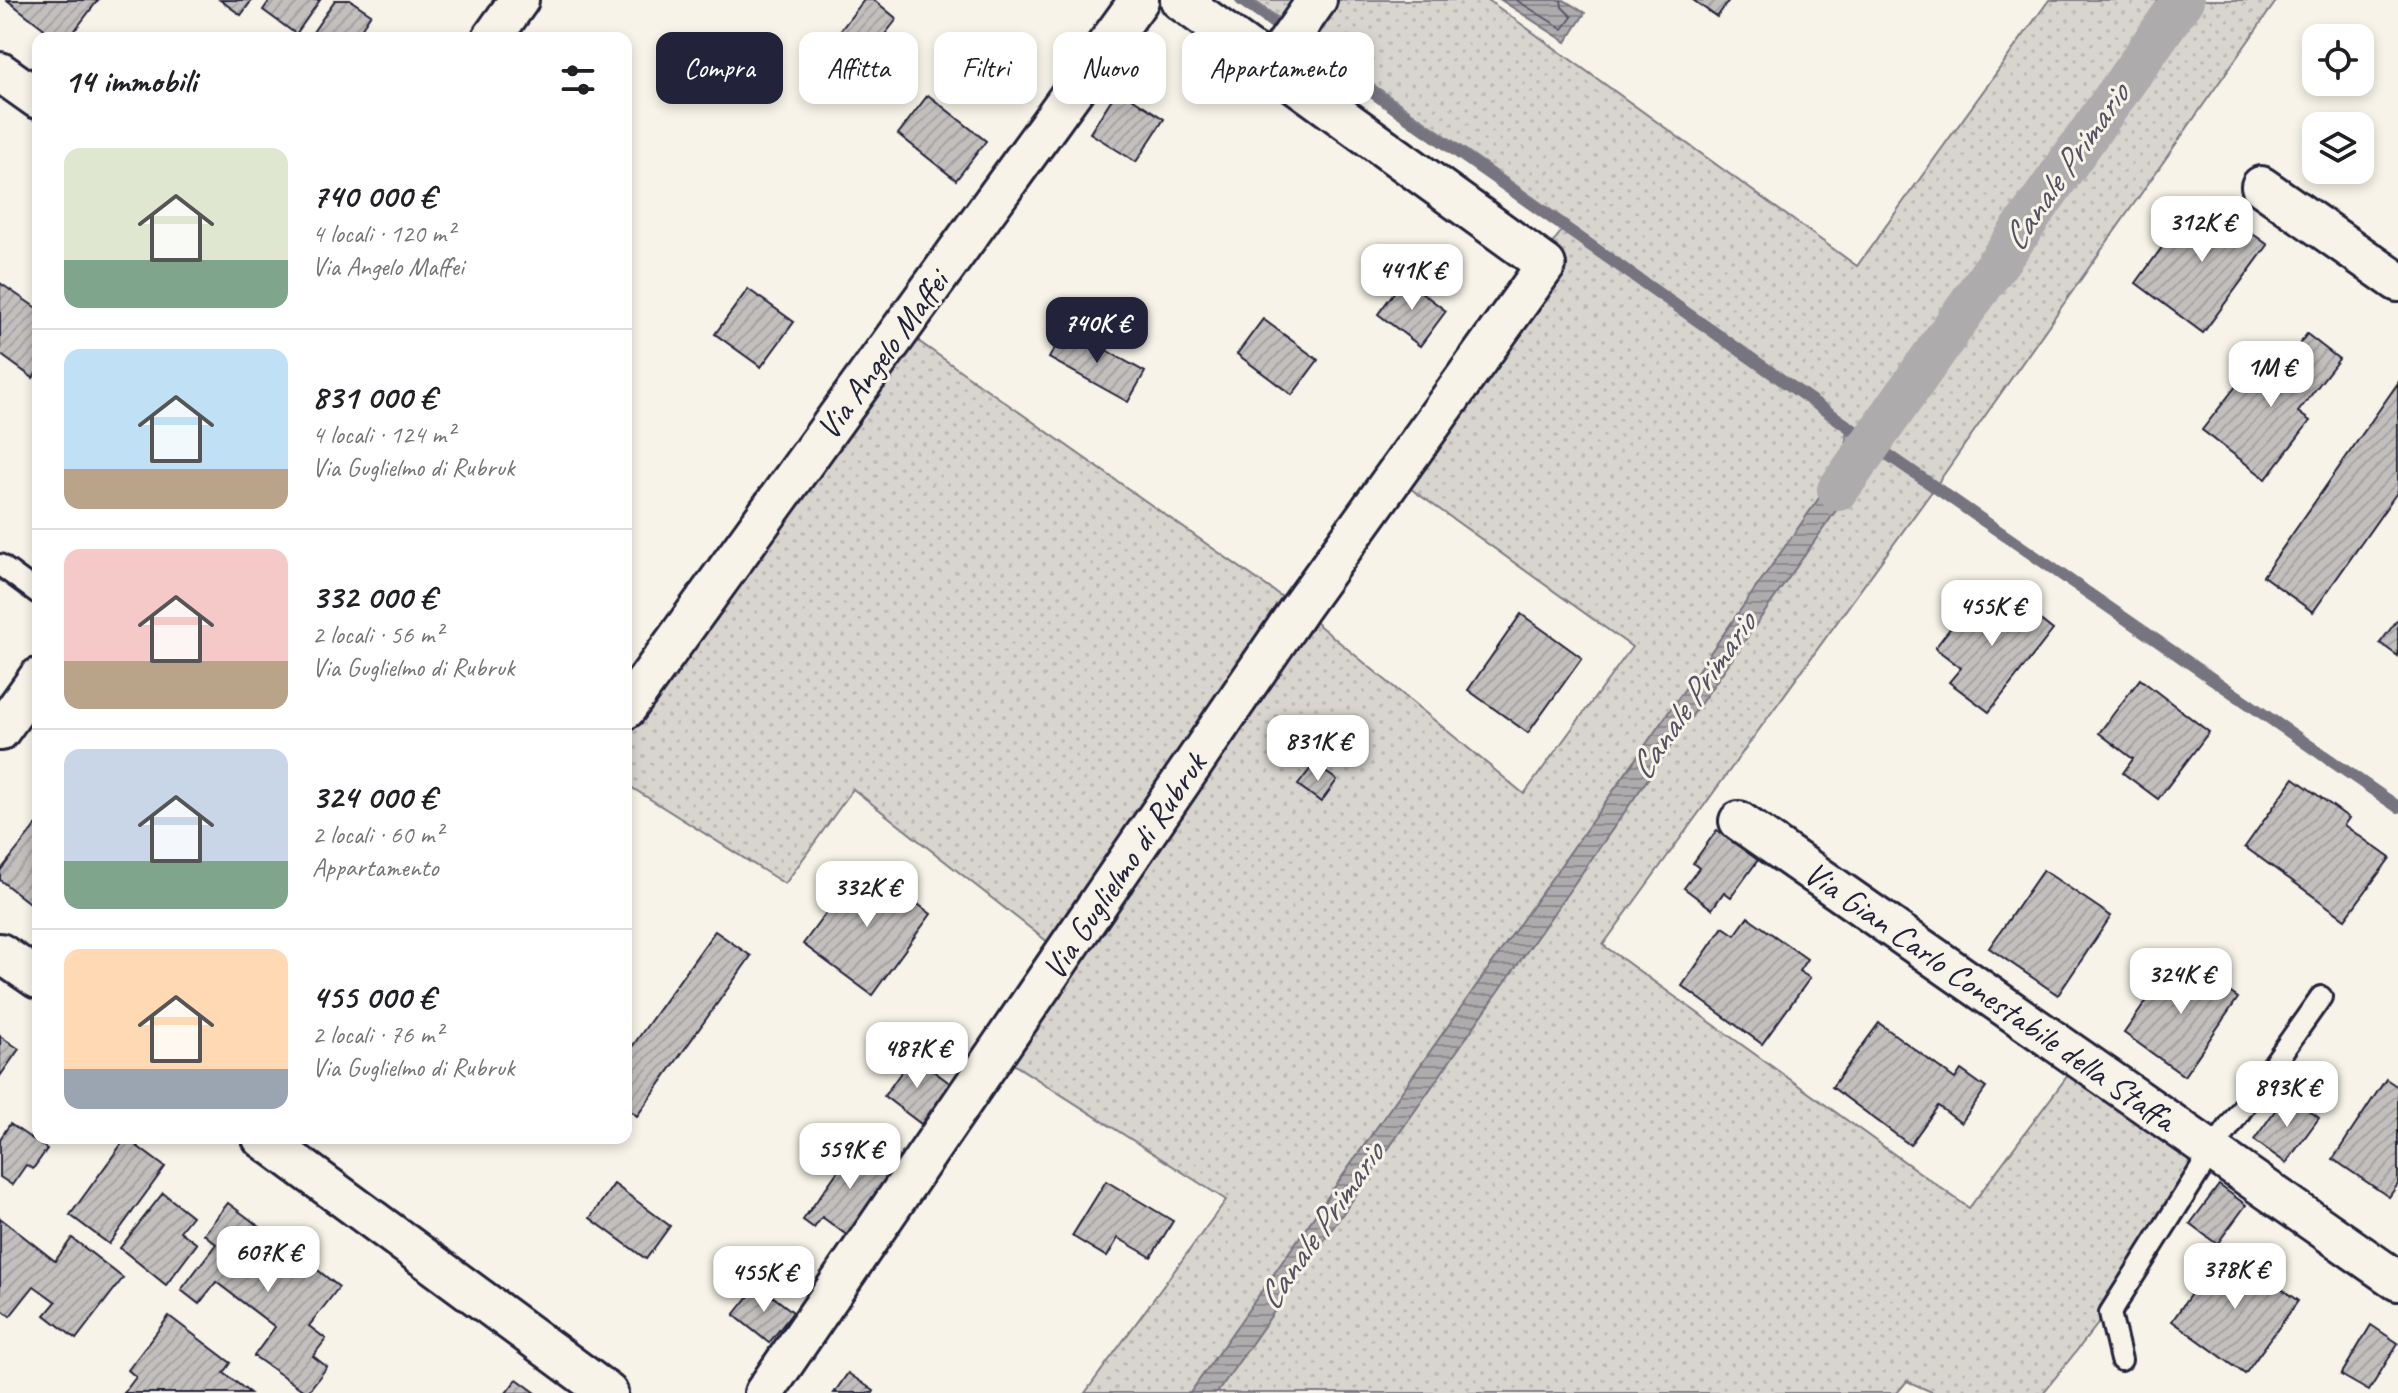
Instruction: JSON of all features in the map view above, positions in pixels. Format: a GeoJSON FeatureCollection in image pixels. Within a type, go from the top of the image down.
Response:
{"type":"FeatureCollection","features":[{"type":"Feature","properties":{"kind":"street"},"geometry":{"type":"LineString","coordinates":[[496,32],[519,0]]}},
{"type":"Feature","properties":{"kind":"street","name":"Via Angelo Maffei"},"geometry":{"type":"LineString","coordinates":[[632,701],[1139,0]]}},
{"type":"Feature","properties":{"kind":"street"},"geometry":{"type":"LineString","coordinates":[[1180,0],[1224,32]]}},
{"type":"Feature","properties":{"kind":"street"},"geometry":{"type":"LineString","coordinates":[[1295,32],[1317,0]]}},
{"type":"Feature","properties":{"kind":"street"},"geometry":{"type":"LineString","coordinates":[[0,72],[32,95]]}},
{"type":"Feature","properties":{"kind":"street","name":"Via Guglielmo di Rubruk"},"geometry":{"type":"LineString","coordinates":[[764,1393],[1299,609],[1546,265],[1324,104]]}},
{"type":"Feature","properties":{"kind":"street"},"geometry":{"type":"LineString","coordinates":[[2261,186],[2398,282]]}},
{"type":"Feature","properties":{"kind":"street"},"geometry":{"type":"LineString","coordinates":[[0,731],[32,686]]}},
{"type":"Feature","properties":{"kind":"street","name":"Via Gian Carlo Conestabile della Staffa"},"geometry":{"type":"LineString","coordinates":[[1739,821],[2398,1281]]}},
{"type":"Feature","properties":{"kind":"street"},"geometry":{"type":"LineString","coordinates":[[0,953],[32,975]]}},
{"type":"Feature","properties":{"kind":"street"},"geometry":{"type":"LineString","coordinates":[[283,1144],[307,1151],[608,1393]]}},
{"type":"Feature","properties":{"kind":"lane"},"geometry":{"type":"LineString","coordinates":[[0,565],[32,589]]}},
{"type":"Feature","properties":{"kind":"lane"},"geometry":{"type":"LineString","coordinates":[[2121,1360],[2110,1313],[2212,1151],[2321,997]]}},
{"type":"Feature","properties":{"kind":"shaded area"},"geometry":{"type":"Polygon","coordinates":[[[1253,0],[1488,0],[1857,266],[2049,0],[2277,0],[1935,487],[1603,945],[1969,1208],[2080,1059],[2212,1151],[2124,1291],[2043,1393],[1934,1393],[1907,1381],[1897,1393],[1085,1393],[1226,1200],[996,1053],[1063,954],[853,789],[785,884],[632,788],[632,701],[901,329],[1299,609],[1524,794],[1632,647],[1386,471],[1568,222],[1374,85],[1374,32],[1298,32],[1253,0]]]}},
{"type":"Feature","properties":{"kind":"water"},"geometry":{"type":"Polygon","coordinates":[[[1501,0],[1564,0],[1585,13],[1566,42],[1501,0]]]}},
{"type":"Feature","properties":{"kind":"water"},"geometry":{"type":"Polygon","coordinates":[[[1847,425],[1888,454],[1876,458],[1863,472],[1217,1393],[1190,1393],[1845,461],[1847,425]]]}},
{"type":"Feature","properties":{"kind":"building"},"geometry":{"type":"Polygon","coordinates":[[[7,0],[98,0],[74,32],[48,32],[7,0]]]}},
{"type":"Feature","properties":{"kind":"building"},"geometry":{"type":"Polygon","coordinates":[[[220,0],[252,0],[241,15],[220,0]]]}},
{"type":"Feature","properties":{"kind":"building"},"geometry":{"type":"Polygon","coordinates":[[[270,0],[320,0],[297,32],[263,10],[270,0]]]}},
{"type":"Feature","properties":{"kind":"building"},"geometry":{"type":"Polygon","coordinates":[[[335,0],[350,0],[371,14],[359,32],[313,32],[335,0]]]}},
{"type":"Feature","properties":{"kind":"building"},"geometry":{"type":"Polygon","coordinates":[[[864,0],[874,0],[897,19],[887,32],[839,32],[864,0]]]}},
{"type":"Feature","properties":{"kind":"building"},"geometry":{"type":"Polygon","coordinates":[[[1693,0],[1729,0],[1717,17],[1693,0]]]}},
{"type":"Feature","properties":{"kind":"building"},"geometry":{"type":"Polygon","coordinates":[[[928,95],[934,104],[939,104],[986,141],[956,180],[898,134],[928,95]]]}},
{"type":"Feature","properties":{"kind":"building"},"geometry":{"type":"Polygon","coordinates":[[[1108,104],[1141,104],[1164,119],[1136,162],[1090,133],[1108,104]]]}},
{"type":"Feature","properties":{"kind":"building"},"geometry":{"type":"Polygon","coordinates":[[[2200,195],[2268,245],[2203,333],[2136,283],[2200,195]]]}},
{"type":"Feature","properties":{"kind":"building"},"geometry":{"type":"Polygon","coordinates":[[[1404,279],[1446,311],[1420,346],[1378,314],[1404,279]]]}},
{"type":"Feature","properties":{"kind":"building"},"geometry":{"type":"Polygon","coordinates":[[[0,283],[32,305],[32,377],[0,354],[0,283]]]}},
{"type":"Feature","properties":{"kind":"building"},"geometry":{"type":"Polygon","coordinates":[[[748,289],[794,322],[761,367],[715,334],[748,289]]]}},
{"type":"Feature","properties":{"kind":"building"},"geometry":{"type":"Polygon","coordinates":[[[1263,319],[1318,360],[1292,395],[1237,354],[1263,319]]]}},
{"type":"Feature","properties":{"kind":"building"},"geometry":{"type":"Polygon","coordinates":[[[1066,328],[1145,372],[1128,402],[1049,358],[1066,328]]]}},
{"type":"Feature","properties":{"kind":"building"},"geometry":{"type":"Polygon","coordinates":[[[2307,334],[2339,359],[2298,412],[2310,421],[2266,479],[2202,430],[2244,376],[2263,391],[2307,334]]]}},
{"type":"Feature","properties":{"kind":"building"},"geometry":{"type":"Polygon","coordinates":[[[2398,383],[2398,491],[2313,612],[2263,576],[2398,383]]]}},
{"type":"Feature","properties":{"kind":"building"},"geometry":{"type":"Polygon","coordinates":[[[1975,596],[1997,613],[2010,596],[2053,630],[1989,712],[1949,682],[1961,668],[1935,648],[1975,596]]]}},
{"type":"Feature","properties":{"kind":"building"},"geometry":{"type":"Polygon","coordinates":[[[1521,614],[1582,658],[1528,733],[1468,690],[1521,614]]]}},
{"type":"Feature","properties":{"kind":"building"},"geometry":{"type":"Polygon","coordinates":[[[2398,619],[2398,656],[2380,643],[2398,619]]]}},
{"type":"Feature","properties":{"kind":"building"},"geometry":{"type":"Polygon","coordinates":[[[2140,679],[2209,732],[2158,799],[2123,773],[2133,759],[2099,733],[2140,679]]]}},
{"type":"Feature","properties":{"kind":"building"},"geometry":{"type":"Polygon","coordinates":[[[1314,764],[1337,780],[1321,802],[1298,785],[1314,764]]]}},
{"type":"Feature","properties":{"kind":"building"},"geometry":{"type":"Polygon","coordinates":[[[2294,778],[2349,818],[2344,825],[2390,858],[2345,919],[2245,847],[2294,778]]]}},
{"type":"Feature","properties":{"kind":"building"},"geometry":{"type":"Polygon","coordinates":[[[1717,830],[1758,860],[1731,897],[1724,892],[1712,909],[1684,888],[1699,868],[1693,863],[1717,830]]]}},
{"type":"Feature","properties":{"kind":"building"},"geometry":{"type":"Polygon","coordinates":[[[32,831],[32,905],[0,880],[0,871],[32,831]]]}},
{"type":"Feature","properties":{"kind":"building"},"geometry":{"type":"Polygon","coordinates":[[[863,863],[931,914],[872,995],[803,944],[863,863]]]}},
{"type":"Feature","properties":{"kind":"building"},"geometry":{"type":"Polygon","coordinates":[[[2043,870],[2111,916],[2058,995],[1989,948],[2043,870]]]}},
{"type":"Feature","properties":{"kind":"building"},"geometry":{"type":"Polygon","coordinates":[[[1748,917],[1807,959],[1799,971],[1810,978],[1762,1044],[1682,986],[1723,927],[1735,935],[1748,917]]]}},
{"type":"Feature","properties":{"kind":"building"},"geometry":{"type":"Polygon","coordinates":[[[715,931],[751,956],[637,1116],[632,1112],[632,1047],[715,931]]]}},
{"type":"Feature","properties":{"kind":"building"},"geometry":{"type":"Polygon","coordinates":[[[2178,956],[2238,998],[2184,1076],[2124,1033],[2178,956]]]}},
{"type":"Feature","properties":{"kind":"building"},"geometry":{"type":"Polygon","coordinates":[[[1879,1023],[1955,1079],[1961,1070],[1986,1088],[1961,1123],[1938,1106],[1910,1145],[1832,1087],[1879,1023]]]}},
{"type":"Feature","properties":{"kind":"building"},"geometry":{"type":"Polygon","coordinates":[[[0,1036],[19,1049],[0,1076],[0,1036]]]}},
{"type":"Feature","properties":{"kind":"building"},"geometry":{"type":"Polygon","coordinates":[[[913,1056],[951,1084],[921,1124],[884,1096],[913,1056]]]}},
{"type":"Feature","properties":{"kind":"building"},"geometry":{"type":"Polygon","coordinates":[[[2386,1079],[2398,1087],[2398,1184],[2389,1197],[2333,1159],[2386,1079]]]}},
{"type":"Feature","properties":{"kind":"building"},"geometry":{"type":"Polygon","coordinates":[[[2287,1094],[2319,1118],[2286,1163],[2254,1140],[2287,1094]]]}},
{"type":"Feature","properties":{"kind":"building"},"geometry":{"type":"Polygon","coordinates":[[[10,1124],[32,1139],[32,1144],[40,1144],[47,1149],[33,1169],[26,1165],[12,1185],[0,1177],[0,1139],[10,1124]]]}},
{"type":"Feature","properties":{"kind":"building"},"geometry":{"type":"Polygon","coordinates":[[[860,1140],[882,1156],[875,1166],[890,1177],[848,1236],[822,1217],[814,1228],[803,1220],[860,1140]]]}},
{"type":"Feature","properties":{"kind":"building"},"geometry":{"type":"Polygon","coordinates":[[[122,1144],[134,1144],[165,1167],[109,1244],[70,1215],[122,1144]]]}},
{"type":"Feature","properties":{"kind":"building"},"geometry":{"type":"Polygon","coordinates":[[[1106,1181],[1173,1221],[1151,1257],[1118,1238],[1107,1257],[1072,1236],[1106,1181]]]}},
{"type":"Feature","properties":{"kind":"building"},"geometry":{"type":"Polygon","coordinates":[[[614,1184],[670,1226],[646,1259],[590,1218],[614,1184]]]}},
{"type":"Feature","properties":{"kind":"building"},"geometry":{"type":"Polygon","coordinates":[[[2219,1185],[2246,1205],[2217,1244],[2190,1224],[2219,1185]]]}},
{"type":"Feature","properties":{"kind":"building"},"geometry":{"type":"Polygon","coordinates":[[[163,1193],[192,1216],[180,1231],[197,1244],[166,1285],[120,1248],[163,1193]]]}},
{"type":"Feature","properties":{"kind":"building"},"geometry":{"type":"Polygon","coordinates":[[[228,1203],[260,1227],[256,1233],[305,1271],[310,1264],[339,1287],[309,1326],[326,1339],[313,1356],[327,1367],[307,1393],[254,1356],[275,1327],[216,1282],[199,1304],[181,1290],[216,1244],[204,1234],[228,1203]]]}},
{"type":"Feature","properties":{"kind":"building"},"geometry":{"type":"Polygon","coordinates":[[[0,1218],[55,1261],[72,1238],[123,1278],[76,1339],[45,1315],[56,1302],[34,1286],[10,1316],[0,1308],[0,1218]]]}},
{"type":"Feature","properties":{"kind":"building"},"geometry":{"type":"Polygon","coordinates":[[[2224,1247],[2298,1301],[2245,1374],[2172,1321],[2224,1247]]]}},
{"type":"Feature","properties":{"kind":"building"},"geometry":{"type":"Polygon","coordinates":[[[758,1285],[793,1312],[769,1343],[734,1315],[758,1285]]]}},
{"type":"Feature","properties":{"kind":"building"},"geometry":{"type":"Polygon","coordinates":[[[169,1316],[231,1363],[224,1373],[250,1393],[124,1393],[136,1377],[128,1370],[169,1316]]]}},
{"type":"Feature","properties":{"kind":"building"},"geometry":{"type":"Polygon","coordinates":[[[2371,1325],[2398,1343],[2369,1391],[2341,1375],[2371,1325]]]}},
{"type":"Feature","properties":{"kind":"building"},"geometry":{"type":"Polygon","coordinates":[[[848,1373],[874,1391],[873,1393],[834,1393],[848,1373]]]}},
{"type":"Feature","properties":{"kind":"building"},"geometry":{"type":"Polygon","coordinates":[[[517,1379],[536,1393],[506,1393],[517,1379]]]}},
{"type":"Feature","properties":{"kind":"waterway"},"geometry":{"type":"LineString","coordinates":[[1241,0],[1859,434]]}},
{"type":"Feature","properties":{"kind":"waterway","name":"Canale Primario"},"geometry":{"type":"LineString","coordinates":[[1838,490],[2183,0]]}},
{"type":"Feature","properties":{"kind":"waterway"},"geometry":{"type":"LineString","coordinates":[[1874,445],[2398,807]]}}]}
